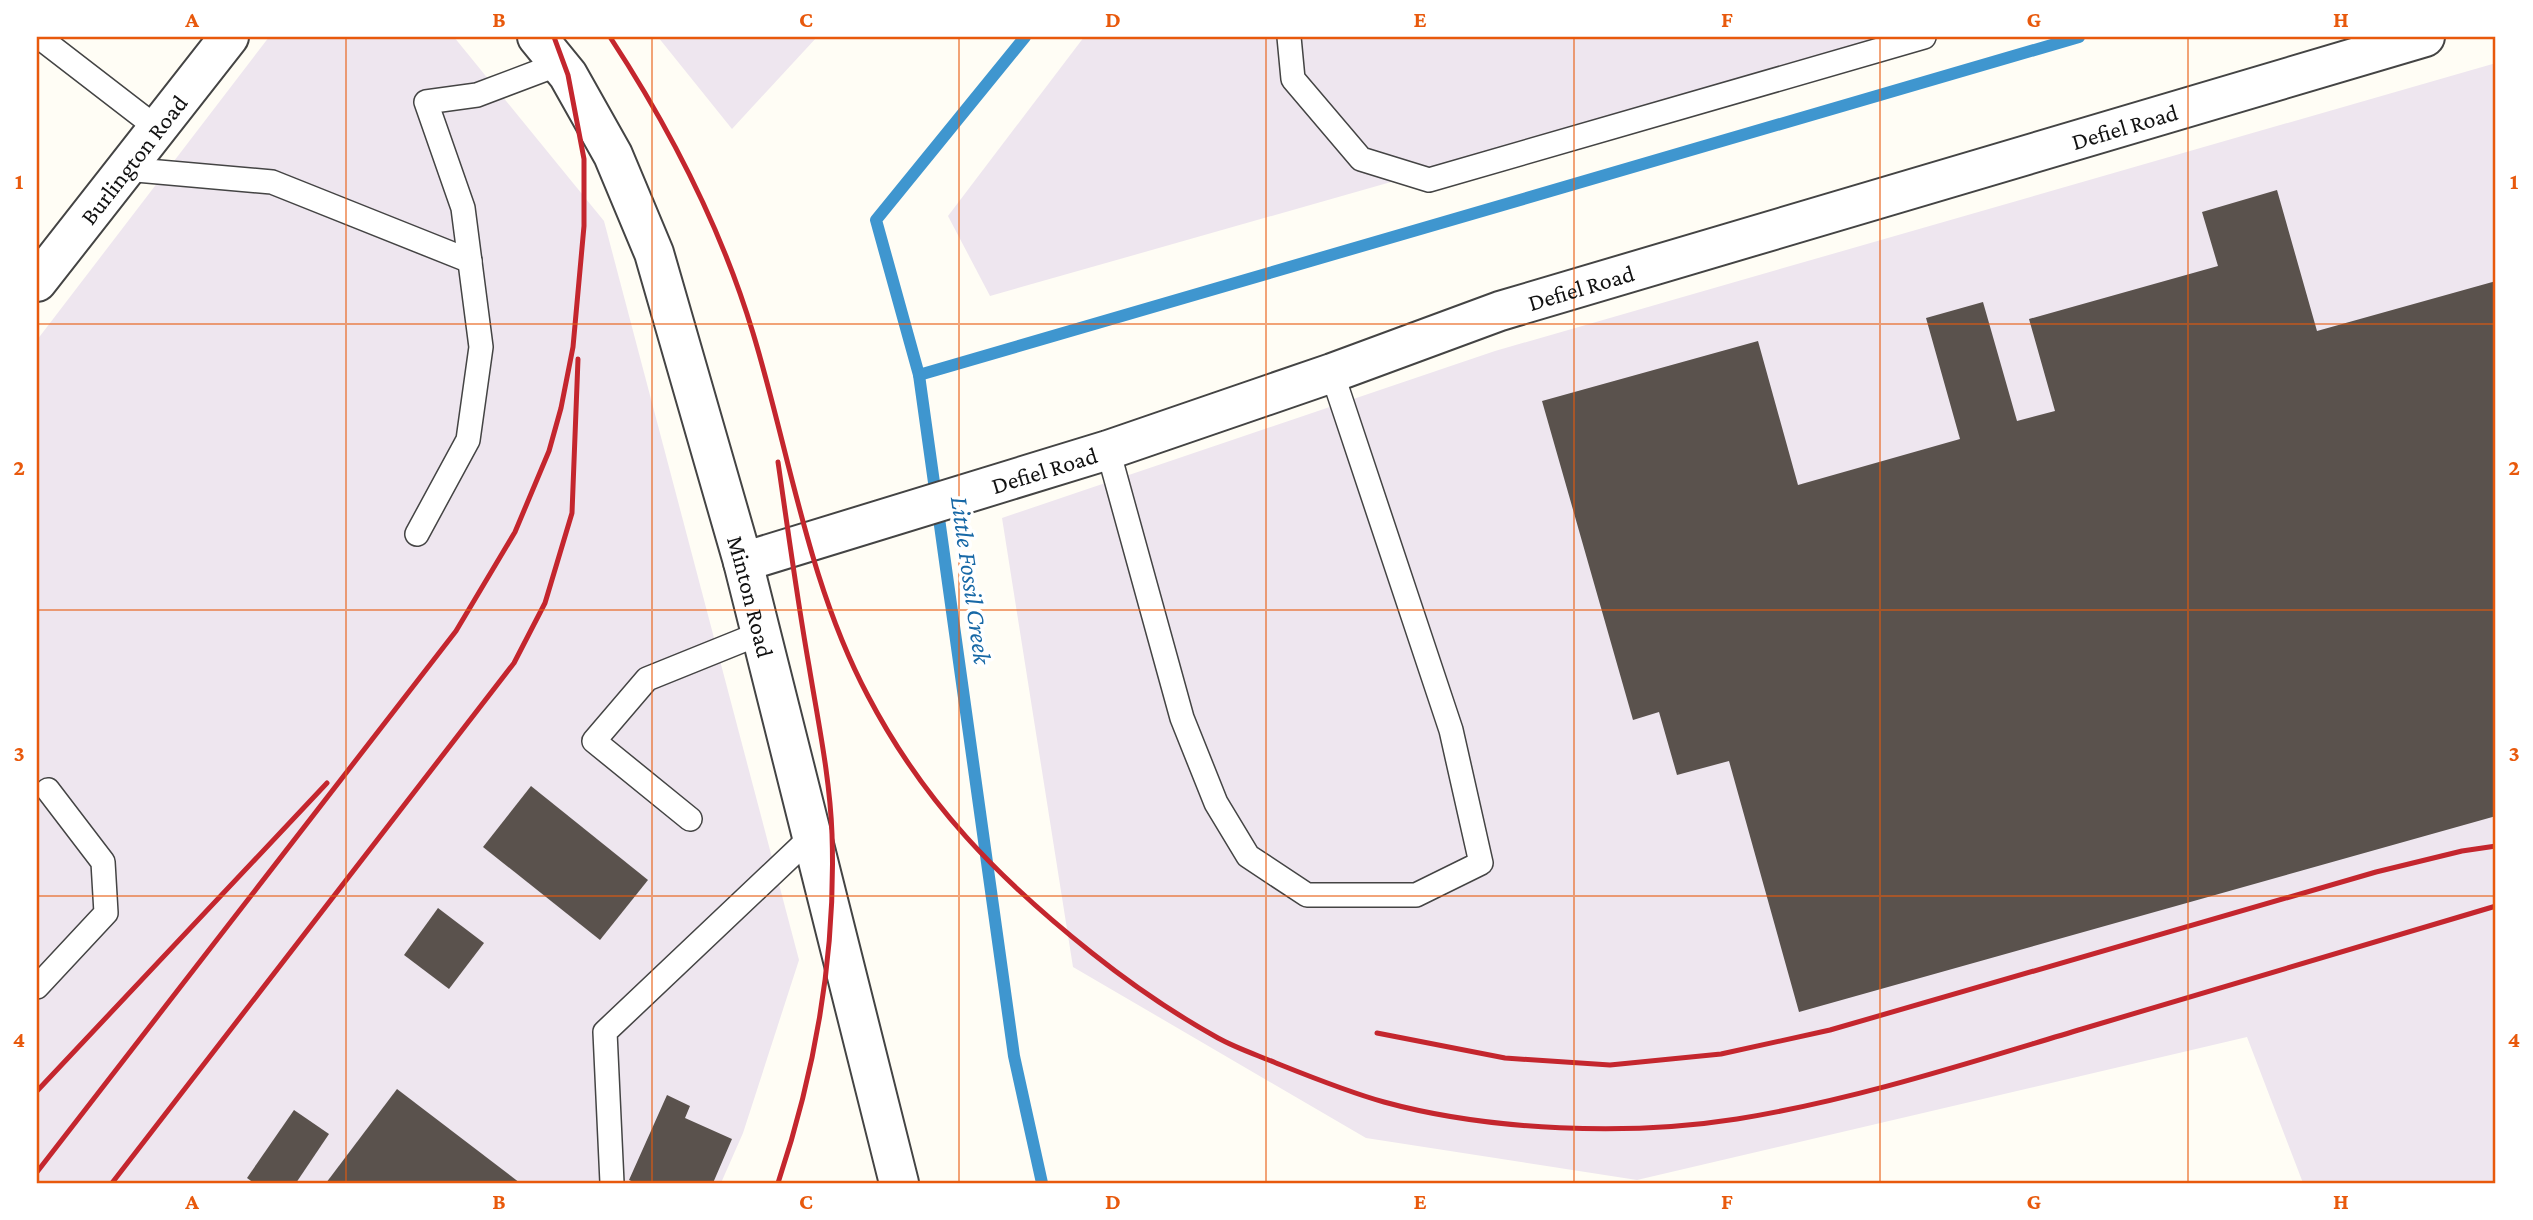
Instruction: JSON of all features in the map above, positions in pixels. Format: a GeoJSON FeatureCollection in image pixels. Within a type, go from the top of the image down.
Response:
{"type":"FeatureCollection","features":[{"type":"Feature","properties":{"kind":"street","name":"Burlington Road"},"geometry":{"type":"LineString","coordinates":[[37,282],[229,37]]}},
{"type":"Feature","properties":{"kind":"street","name":"Defiel Road"},"geometry":{"type":"LineString","coordinates":[[743,562],[1108,450],[1332,373],[1500,311],[2425,37]]}},
{"type":"Feature","properties":{"kind":"street","name":"Minton Road"},"geometry":{"type":"LineString","coordinates":[[548,50],[568,75],[613,155],[654,253],[743,562],[899,1183]]}},
{"type":"Feature","properties":{"kind":"lane"},"geometry":{"type":"LineString","coordinates":[[38,37],[157,128]]}},
{"type":"Feature","properties":{"kind":"lane"},"geometry":{"type":"LineString","coordinates":[[1289,37],[1293,79],[1361,159],[1429,180],[1924,37]]}},
{"type":"Feature","properties":{"kind":"lane"},"geometry":{"type":"LineString","coordinates":[[418,534],[468,440],[481,347],[463,208],[426,102],[477,95],[548,50]]}},
{"type":"Feature","properties":{"kind":"lane"},"geometry":{"type":"LineString","coordinates":[[125,169],[272,182],[470,261]]}},
{"type":"Feature","properties":{"kind":"lane"},"geometry":{"type":"LineString","coordinates":[[1108,450],[1182,718],[1216,803],[1248,856],[1307,895],[1416,895],[1481,863],[1451,730],[1332,373]]}},
{"type":"Feature","properties":{"kind":"lane"},"geometry":{"type":"LineString","coordinates":[[690,819],[594,741],[648,679],[761,633]]}},
{"type":"Feature","properties":{"kind":"lane"},"geometry":{"type":"LineString","coordinates":[[37,987],[106,913],[103,862],[48,790]]}},
{"type":"Feature","properties":{"kind":"lane"},"geometry":{"type":"LineString","coordinates":[[612,1183],[605,1032],[812,836]]}},
{"type":"Feature","properties":{"kind":"shaded area"},"geometry":{"type":"Polygon","coordinates":[[[269,37],[454,37],[604,221],[799,960],[743,1133],[721,1183],[37,1183],[37,340],[269,37]]]}},
{"type":"Feature","properties":{"kind":"shaded area"},"geometry":{"type":"Polygon","coordinates":[[[658,37],[817,37],[732,129],[658,37]]]}},
{"type":"Feature","properties":{"kind":"shaded area"},"geometry":{"type":"Polygon","coordinates":[[[1084,37],[1901,37],[990,296],[948,216],[1084,37]]]}},
{"type":"Feature","properties":{"kind":"shaded area"},"geometry":{"type":"Polygon","coordinates":[[[2496,63],[2496,1183],[2303,1183],[2247,1037],[1637,1180],[1366,1138],[1073,967],[1002,518],[1495,351],[2496,63]]]}},
{"type":"Feature","properties":{"kind":"building"},"geometry":{"type":"Polygon","coordinates":[[[2277,190],[2317,331],[2496,281],[2496,816],[1799,1012],[1729,761],[1677,775],[1659,712],[1633,720],[1542,401],[1758,341],[1798,485],[1960,439],[1926,318],[1983,302],[2017,421],[2055,411],[2029,319],[2218,266],[2202,212],[2277,190]]]}},
{"type":"Feature","properties":{"kind":"building"},"geometry":{"type":"Polygon","coordinates":[[[531,786],[648,880],[600,940],[483,847],[531,786]]]}},
{"type":"Feature","properties":{"kind":"building"},"geometry":{"type":"Polygon","coordinates":[[[438,908],[484,943],[449,989],[404,955],[438,908]]]}},
{"type":"Feature","properties":{"kind":"building"},"geometry":{"type":"Polygon","coordinates":[[[397,1089],[520,1183],[326,1183],[397,1089]]]}},
{"type":"Feature","properties":{"kind":"building"},"geometry":{"type":"Polygon","coordinates":[[[667,1095],[690,1106],[685,1118],[732,1139],[713,1183],[636,1183],[629,1180],[667,1095]]]}},
{"type":"Feature","properties":{"kind":"building"},"geometry":{"type":"Polygon","coordinates":[[[294,1110],[329,1134],[296,1183],[254,1183],[247,1178],[294,1110]]]}},
{"type":"Feature","properties":{"kind":"waterway","name":"Little Fossil Creek"},"geometry":{"type":"LineString","coordinates":[[1025,37],[876,220],[919,375],[1014,1056],[1042,1183]]}},
{"type":"Feature","properties":{"kind":"waterway"},"geometry":{"type":"LineString","coordinates":[[919,375],[2079,37]]}},
{"type":"Feature","properties":{"kind":"railway"},"geometry":{"type":"LineString","coordinates":[[37,1172],[456,631],[515,532],[549,451],[561,408],[573,347],[584,226],[584,159],[568,75],[554,37]]}},
{"type":"Feature","properties":{"kind":"railway"},"geometry":{"type":"LineString","coordinates":[[610,37],[674,144],[726,255],[753,333],[802,518],[830,609],[847,653],[890,735],[939,805],[966,837],[1026,897],[1092,953],[1138,987],[1185,1019],[1232,1045],[1370,1098],[1425,1112],[1514,1125],[1560,1128],[1651,1128],[1695,1124],[1781,1111],[1911,1080],[2496,906]]}},
{"type":"Feature","properties":{"kind":"railway"},"geometry":{"type":"LineString","coordinates":[[112,1183],[514,663],[545,603],[572,513],[578,359]]}},
{"type":"Feature","properties":{"kind":"railway"},"geometry":{"type":"LineString","coordinates":[[778,462],[826,771],[831,813],[832,878],[820,1011],[803,1098],[778,1183]]}},
{"type":"Feature","properties":{"kind":"railway"},"geometry":{"type":"LineString","coordinates":[[37,1091],[327,783]]}},
{"type":"Feature","properties":{"kind":"railway"},"geometry":{"type":"LineString","coordinates":[[1377,1033],[1505,1058],[1610,1065],[1721,1054],[1830,1030],[2376,872],[2462,851],[2496,846]]}}]}
